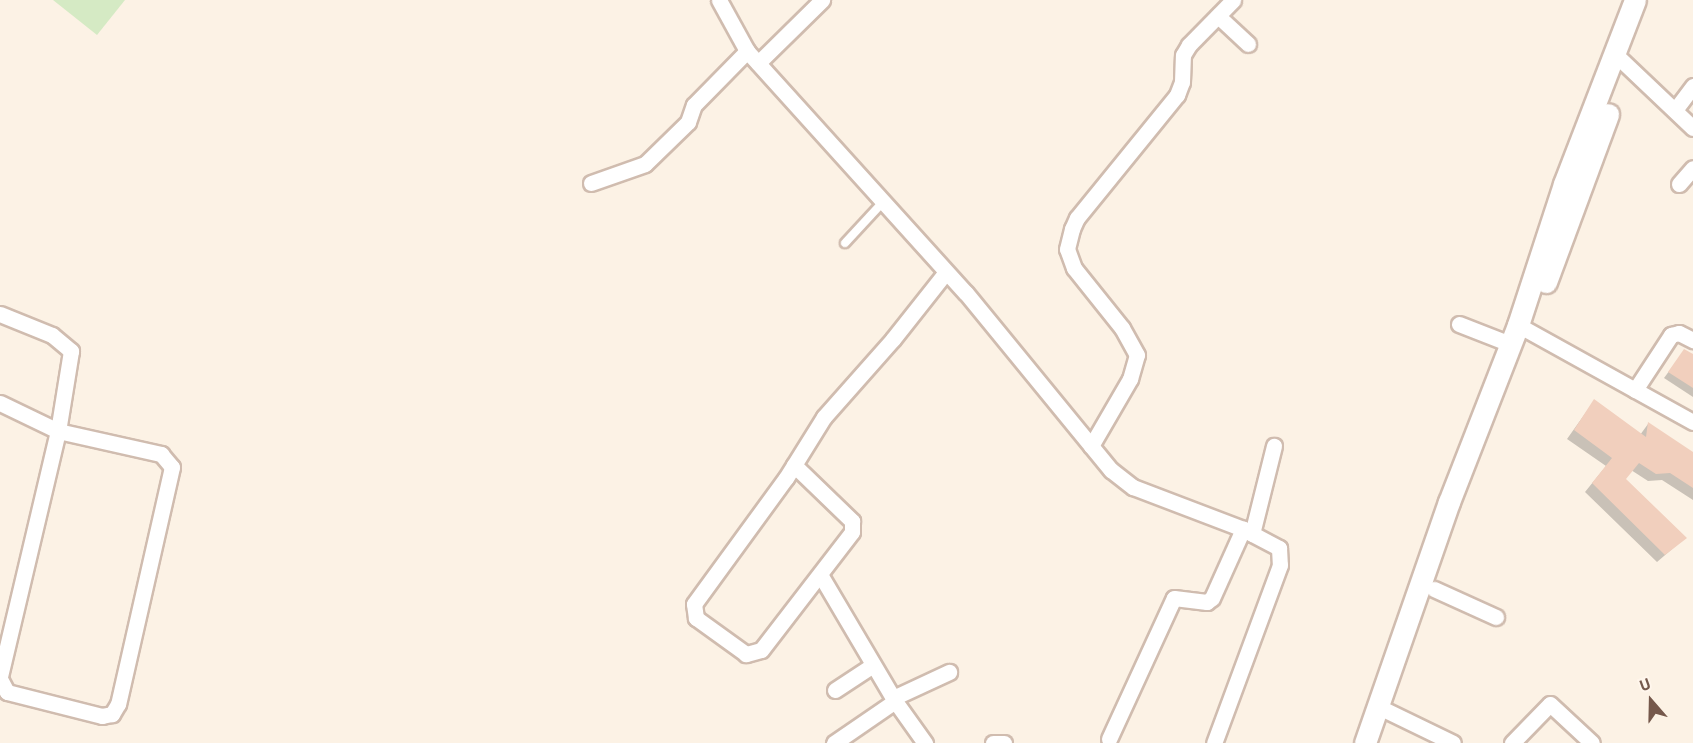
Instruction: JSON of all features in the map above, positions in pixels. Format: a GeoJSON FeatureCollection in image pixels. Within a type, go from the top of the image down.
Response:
{"type":"FeatureCollection","features":[{"type":"Feature","properties":{"kind":"main road"},"geometry":{"type":"LineString","coordinates":[[1381,743],[1385,710],[1449,502],[1519,333],[1622,59],[1637,0]]}},
{"type":"Feature","properties":{"kind":"main road"},"geometry":{"type":"LineString","coordinates":[[1365,743],[1385,710],[1434,589],[1519,333]]}},
{"type":"Feature","properties":{"kind":"street"},"geometry":{"type":"LineString","coordinates":[[719,0],[747,51],[946,272],[1115,475],[1133,487],[1248,531],[1279,549],[1280,565],[1214,743]]}},
{"type":"Feature","properties":{"kind":"street"},"geometry":{"type":"LineString","coordinates":[[758,63],[822,0]]}},
{"type":"Feature","properties":{"kind":"street"},"geometry":{"type":"LineString","coordinates":[[1090,446],[1130,379],[1137,355],[1122,328],[1074,268],[1067,249],[1072,229],[1077,218],[1173,101],[1182,82],[1183,55],[1233,0]]}},
{"type":"Feature","properties":{"kind":"street"},"geometry":{"type":"LineString","coordinates":[[1218,16],[1248,44]]}},
{"type":"Feature","properties":{"kind":"street"},"geometry":{"type":"LineString","coordinates":[[591,183],[645,164],[688,122],[694,105],[747,51]]}},
{"type":"Feature","properties":{"kind":"street"},"geometry":{"type":"LineString","coordinates":[[1622,59],[1693,128]]}},
{"type":"Feature","properties":{"kind":"street"},"geometry":{"type":"LineString","coordinates":[[1675,110],[1693,86]]}},
{"type":"Feature","properties":{"kind":"street"},"geometry":{"type":"LineString","coordinates":[[1679,184],[1693,168]]}},
{"type":"Feature","properties":{"kind":"street"},"geometry":{"type":"LineString","coordinates":[[794,465],[852,521],[854,528],[821,576],[753,655],[746,654],[713,630],[693,611],[713,577],[794,465],[829,411],[893,339],[946,272]]}},
{"type":"Feature","properties":{"kind":"street"},"geometry":{"type":"LineString","coordinates":[[0,314],[52,335],[71,351],[58,431],[3,644],[0,677],[7,692],[102,716],[112,714],[118,704],[172,467],[161,454],[58,431],[0,403]]}},
{"type":"Feature","properties":{"kind":"street"},"geometry":{"type":"LineString","coordinates":[[1459,324],[1519,333],[1635,390],[1693,422]]}},
{"type":"Feature","properties":{"kind":"street"},"geometry":{"type":"LineString","coordinates":[[1635,390],[1671,335],[1679,333],[1693,340]]}},
{"type":"Feature","properties":{"kind":"street"},"geometry":{"type":"LineString","coordinates":[[1112,742],[1174,598],[1207,603],[1212,598],[1248,531],[1274,446]]}},
{"type":"Feature","properties":{"kind":"street"},"geometry":{"type":"LineString","coordinates":[[821,576],[894,700],[925,743]]}},
{"type":"Feature","properties":{"kind":"street"},"geometry":{"type":"LineString","coordinates":[[1434,589],[1496,617]]}},
{"type":"Feature","properties":{"kind":"street"},"geometry":{"type":"LineString","coordinates":[[835,690],[873,665]]}},
{"type":"Feature","properties":{"kind":"street"},"geometry":{"type":"LineString","coordinates":[[834,743],[894,700],[949,672]]}},
{"type":"Feature","properties":{"kind":"street"},"geometry":{"type":"LineString","coordinates":[[1512,743],[1550,704],[1592,743]]}},
{"type":"Feature","properties":{"kind":"street"},"geometry":{"type":"LineString","coordinates":[[1385,710],[1453,743]]}},
{"type":"Feature","properties":{"kind":"street"},"geometry":{"type":"LineString","coordinates":[[993,743],[1004,743]]}},
{"type":"Feature","properties":{"kind":"lane"},"geometry":{"type":"LineString","coordinates":[[845,243],[883,202]]}},
{"type":"Feature","properties":{"kind":"green space"},"geometry":{"type":"Polygon","coordinates":[[[53,0],[125,0],[97,35],[53,0]]]}},
{"type":"Feature","properties":{"kind":"building"},"geometry":{"type":"Polygon","coordinates":[[[1684,349],[1693,354],[1693,388],[1668,372],[1684,349]]]}},
{"type":"Feature","properties":{"kind":"building"},"geometry":{"type":"Polygon","coordinates":[[[1594,399],[1646,437],[1648,422],[1693,452],[1693,488],[1670,473],[1656,474],[1639,463],[1626,479],[1687,538],[1665,555],[1592,483],[1612,458],[1574,430],[1594,399]]]}}]}
